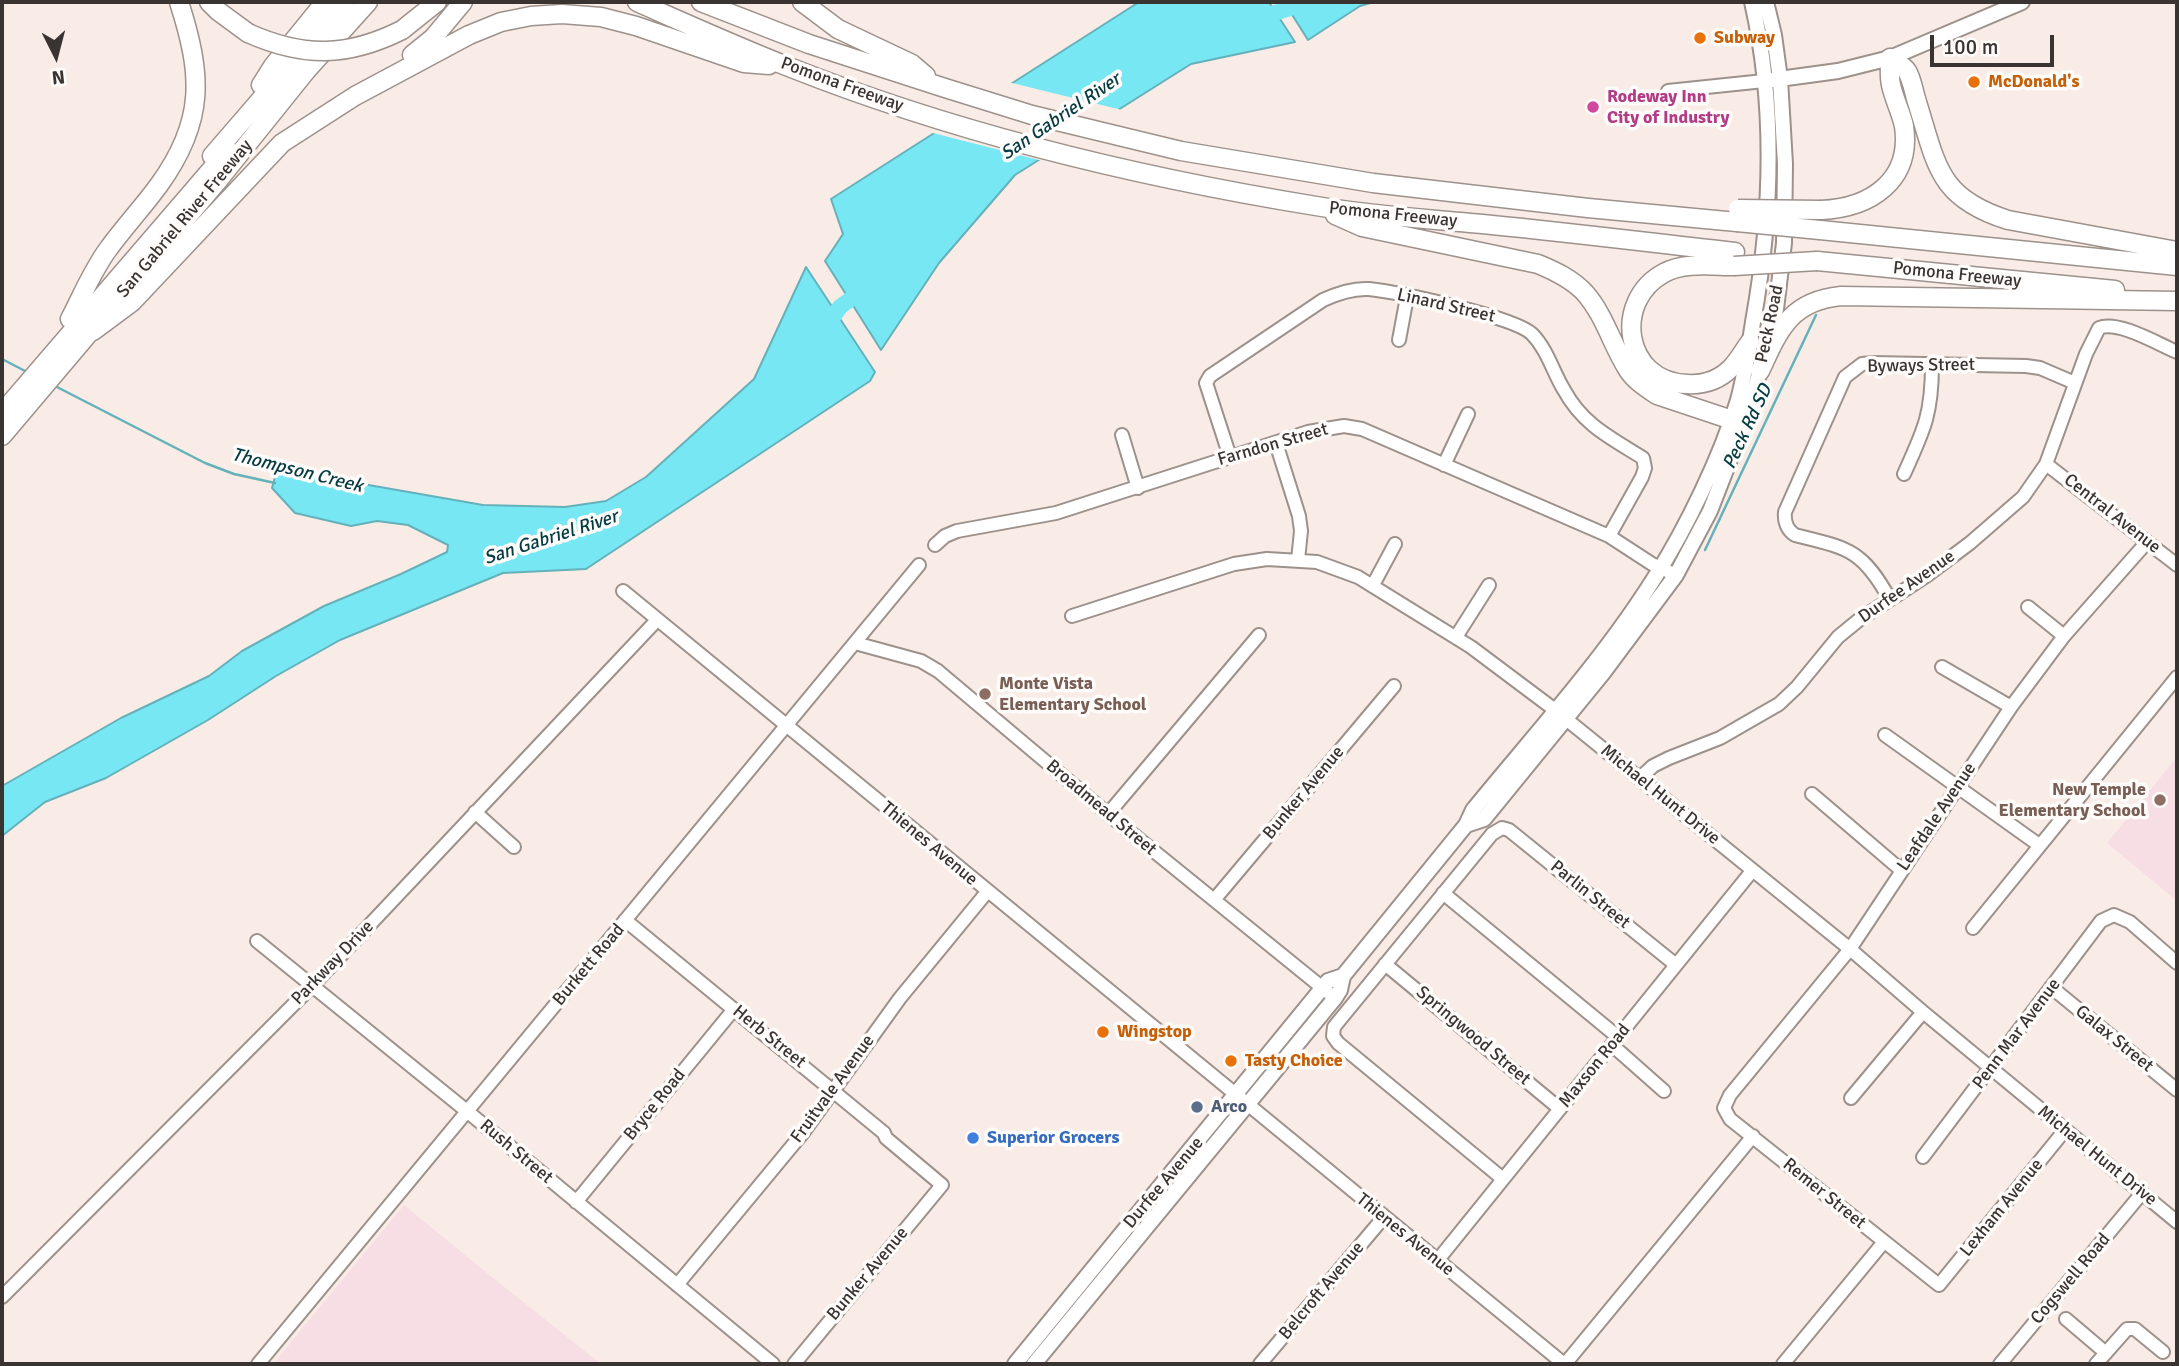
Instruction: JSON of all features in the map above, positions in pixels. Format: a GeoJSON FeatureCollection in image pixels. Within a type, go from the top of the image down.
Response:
{"type":"FeatureCollection","features":[{"type":"Feature","properties":{"kind":"highway"},"geometry":{"type":"LineString","coordinates":[[70,319],[107,250],[173,166],[190,127],[195,104],[194,55],[179,2]]}},
{"type":"Feature","properties":{"kind":"highway"},"geometry":{"type":"LineString","coordinates":[[209,2],[218,12],[248,33],[293,49],[327,52],[363,46],[402,30],[437,2]]}},
{"type":"Feature","properties":{"kind":"highway"},"geometry":{"type":"LineString","coordinates":[[235,129],[273,66],[325,2]]}},
{"type":"Feature","properties":{"kind":"highway","name":"San Gabriel River Freeway"},"geometry":{"type":"LineString","coordinates":[[8,410],[69,340],[70,319],[345,2]]}},
{"type":"Feature","properties":{"kind":"highway"},"geometry":{"type":"LineString","coordinates":[[69,340],[355,2]]}},
{"type":"Feature","properties":{"kind":"highway","name":"San Gabriel River Freeway"},"geometry":{"type":"LineString","coordinates":[[2,436],[8,410],[69,340],[93,331],[306,71],[368,2]]}},
{"type":"Feature","properties":{"kind":"highway"},"geometry":{"type":"LineString","coordinates":[[93,331],[132,302],[282,143],[355,96],[425,44],[464,2]]}},
{"type":"Feature","properties":{"kind":"highway","name":"Pomona Freeway"},"geometry":{"type":"LineString","coordinates":[[637,2],[794,69],[912,110],[1038,147],[1142,173],[1383,216],[1492,225],[1734,259],[1817,261],[2177,299]]}},
{"type":"Feature","properties":{"kind":"highway","name":"Pomona Freeway"},"geometry":{"type":"LineString","coordinates":[[701,2],[806,43],[1032,115],[1181,151],[1373,183],[1588,208],[1738,215],[1834,231],[2177,266]]}},
{"type":"Feature","properties":{"kind":"highway"},"geometry":{"type":"LineString","coordinates":[[802,2],[834,26],[912,64],[940,86]]}},
{"type":"Feature","properties":{"kind":"highway"},"geometry":{"type":"LineString","coordinates":[[355,96],[469,35],[501,22],[562,14],[601,17],[744,62],[794,69]]}},
{"type":"Feature","properties":{"kind":"highway"},"geometry":{"type":"LineString","coordinates":[[1738,215],[1842,209],[1861,204],[1878,193],[1896,173],[1905,138],[1890,82],[1890,58]]}},
{"type":"Feature","properties":{"kind":"highway"},"geometry":{"type":"LineString","coordinates":[[1890,58],[1907,71],[1937,164],[1946,184],[1965,201],[1985,213],[2008,220],[2177,251]]}},
{"type":"Feature","properties":{"kind":"highway"},"geometry":{"type":"LineString","coordinates":[[69,340],[194,199],[216,183]]}},
{"type":"Feature","properties":{"kind":"highway"},"geometry":{"type":"LineString","coordinates":[[1315,206],[1362,227],[1538,264],[1556,272],[1577,286],[1593,304],[1635,379],[1657,395],[1737,422]]}},
{"type":"Feature","properties":{"kind":"highway"},"geometry":{"type":"LineString","coordinates":[[1734,259],[1682,267],[1664,273],[1650,284],[1636,301],[1632,316],[1632,342],[1640,359],[1651,372],[1666,381],[1695,385],[1712,381],[1733,367],[1750,342]]}},
{"type":"Feature","properties":{"kind":"highway"},"geometry":{"type":"LineString","coordinates":[[1760,371],[1785,322],[1808,304],[1824,298],[2177,299]]}},
{"type":"Feature","properties":{"kind":"main road","name":"Peck Road"},"geometry":{"type":"LineString","coordinates":[[1560,714],[1635,633],[1676,575],[1710,511],[1737,422],[1766,241],[1769,166],[1764,81],[1752,2]]}},
{"type":"Feature","properties":{"kind":"main road","name":"Peck Road"},"geometry":{"type":"LineString","coordinates":[[1560,714],[1660,569],[1737,422],[1760,371],[1776,309],[1784,243],[1785,164],[1780,79],[1766,2]]}},
{"type":"Feature","properties":{"kind":"main road"},"geometry":{"type":"LineString","coordinates":[[1764,81],[1838,71],[1890,58],[2022,2]]}},
{"type":"Feature","properties":{"kind":"main road","name":"Durfee Avenue"},"geometry":{"type":"LineString","coordinates":[[1015,1364],[1242,1100],[1335,998],[1343,976],[1466,825],[1484,820],[1560,714]]}},
{"type":"Feature","properties":{"kind":"main road","name":"Durfee Avenue"},"geometry":{"type":"LineString","coordinates":[[1034,1364],[1242,1100],[1322,988],[1328,981],[1343,976]]}},
{"type":"Feature","properties":{"kind":"street"},"geometry":{"type":"LineString","coordinates":[[1668,91],[1764,81]]}},
{"type":"Feature","properties":{"kind":"street","name":"Linard Street"},"geometry":{"type":"LineString","coordinates":[[1230,457],[1206,383],[1210,376],[1323,300],[1337,293],[1369,289],[1484,314],[1522,327],[1532,334],[1541,345],[1564,391],[1582,415],[1601,433],[1643,458],[1645,468],[1642,477],[1609,536]]}},
{"type":"Feature","properties":{"kind":"street"},"geometry":{"type":"LineString","coordinates":[[1399,340],[1407,297]]}},
{"type":"Feature","properties":{"kind":"street","name":"Durfee Avenue"},"geometry":{"type":"LineString","coordinates":[[1640,778],[1653,766],[1720,738],[1779,704],[1797,687],[1838,637],[1889,598],[1926,576],[1970,543],[2023,497],[2046,464],[2089,345],[2099,328],[2113,326],[2124,329],[2177,352]]}},
{"type":"Feature","properties":{"kind":"street","name":"Byways Street"},"geometry":{"type":"LineString","coordinates":[[1889,598],[1877,576],[1861,558],[1836,546],[1795,534],[1786,525],[1785,512],[1845,377],[1862,364],[2026,366],[2040,368],[2075,383]]}},
{"type":"Feature","properties":{"kind":"street"},"geometry":{"type":"LineString","coordinates":[[1904,474],[1930,412],[1932,365]]}},
{"type":"Feature","properties":{"kind":"street"},"geometry":{"type":"LineString","coordinates":[[1444,465],[1468,414]]}},
{"type":"Feature","properties":{"kind":"street","name":"Farndon Street"},"geometry":{"type":"LineString","coordinates":[[935,545],[945,536],[957,531],[1056,513],[1308,432],[1344,426],[1362,429],[1609,536],[1660,569],[1676,575]]}},
{"type":"Feature","properties":{"kind":"street"},"geometry":{"type":"LineString","coordinates":[[1122,435],[1138,488]]}},
{"type":"Feature","properties":{"kind":"street"},"geometry":{"type":"LineString","coordinates":[[1276,443],[1299,516],[1301,531],[1298,560]]}},
{"type":"Feature","properties":{"kind":"street","name":"Central Avenue"},"geometry":{"type":"LineString","coordinates":[[2046,464],[2177,565]]}},
{"type":"Feature","properties":{"kind":"street","name":"Leafdale Avenue"},"geometry":{"type":"LineString","coordinates":[[1730,1095],[1850,949],[2011,707],[2064,636],[2147,542]]}},
{"type":"Feature","properties":{"kind":"street"},"geometry":{"type":"LineString","coordinates":[[1373,585],[1395,544]]}},
{"type":"Feature","properties":{"kind":"street","name":"Michael Hunt Drive"},"geometry":{"type":"LineString","coordinates":[[1072,616],[1234,564],[1267,559],[1298,560],[1336,568],[1373,585],[1496,664],[1560,714],[1850,949],[2177,1222]]}},
{"type":"Feature","properties":{"kind":"street","name":"Burkett Road"},"geometry":{"type":"LineString","coordinates":[[258,1364],[919,565]]}},
{"type":"Feature","properties":{"kind":"street"},"geometry":{"type":"LineString","coordinates":[[1456,637],[1489,586]]}},
{"type":"Feature","properties":{"kind":"street","name":"Thienes Avenue"},"geometry":{"type":"LineString","coordinates":[[623,591],[1564,1364]]}},
{"type":"Feature","properties":{"kind":"street"},"geometry":{"type":"LineString","coordinates":[[2028,607],[2064,636]]}},
{"type":"Feature","properties":{"kind":"street","name":"Parkway Drive"},"geometry":{"type":"LineString","coordinates":[[2,1297],[312,986],[657,620]]}},
{"type":"Feature","properties":{"kind":"street"},"geometry":{"type":"LineString","coordinates":[[1108,814],[1259,635]]}},
{"type":"Feature","properties":{"kind":"street","name":"Broadmead Street"},"geometry":{"type":"LineString","coordinates":[[855,643],[921,661],[938,671],[1108,814],[1335,998]]}},
{"type":"Feature","properties":{"kind":"street"},"geometry":{"type":"LineString","coordinates":[[1942,667],[2011,707]]}},
{"type":"Feature","properties":{"kind":"street"},"geometry":{"type":"LineString","coordinates":[[1973,928],[2177,677]]}},
{"type":"Feature","properties":{"kind":"street","name":"Bunker Avenue"},"geometry":{"type":"LineString","coordinates":[[1214,900],[1394,686]]}},
{"type":"Feature","properties":{"kind":"street"},"geometry":{"type":"LineString","coordinates":[[1885,735],[2039,845]]}},
{"type":"Feature","properties":{"kind":"street"},"geometry":{"type":"LineString","coordinates":[[1812,794],[1901,870]]}},
{"type":"Feature","properties":{"kind":"street"},"geometry":{"type":"LineString","coordinates":[[475,813],[514,847]]}},
{"type":"Feature","properties":{"kind":"street","name":"Parlin Street"},"geometry":{"type":"LineString","coordinates":[[1443,893],[1492,834],[1502,828],[1509,830],[1676,965]]}},
{"type":"Feature","properties":{"kind":"street","name":"Maxson Road"},"geometry":{"type":"LineString","coordinates":[[1437,1261],[1752,871]]}},
{"type":"Feature","properties":{"kind":"street","name":"Fruitvale Avenue"},"geometry":{"type":"LineString","coordinates":[[677,1285],[802,1134],[900,999],[987,892]]}},
{"type":"Feature","properties":{"kind":"street"},"geometry":{"type":"LineString","coordinates":[[1503,1179],[1333,1036],[1334,1027],[1443,893],[1615,1041],[1664,1091]]}},
{"type":"Feature","properties":{"kind":"street","name":"Penn Mar Avenue"},"geometry":{"type":"LineString","coordinates":[[1923,1157],[2101,921],[2114,915],[2130,922],[2177,962]]}},
{"type":"Feature","properties":{"kind":"street","name":"Herb Street"},"geometry":{"type":"LineString","coordinates":[[625,920],[833,1090],[942,1185]]}},
{"type":"Feature","properties":{"kind":"street","name":"Rush Street"},"geometry":{"type":"LineString","coordinates":[[257,941],[773,1364]]}},
{"type":"Feature","properties":{"kind":"street","name":"Springwood Street"},"geometry":{"type":"LineString","coordinates":[[1385,964],[1560,1109]]}},
{"type":"Feature","properties":{"kind":"street","name":"Galax Street"},"geometry":{"type":"LineString","coordinates":[[2052,987],[2177,1090]]}},
{"type":"Feature","properties":{"kind":"street","name":"Bryce Road"},"geometry":{"type":"LineString","coordinates":[[576,1202],[734,1009]]}},
{"type":"Feature","properties":{"kind":"street"},"geometry":{"type":"LineString","coordinates":[[1851,1098],[1923,1012]]}},
{"type":"Feature","properties":{"kind":"street","name":"Remer Street"},"geometry":{"type":"LineString","coordinates":[[1730,1095],[1724,1108],[1730,1119],[1939,1285]]}},
{"type":"Feature","properties":{"kind":"street","name":"Lexham Avenue"},"geometry":{"type":"LineString","coordinates":[[1939,1285],[2065,1130]]}},
{"type":"Feature","properties":{"kind":"street"},"geometry":{"type":"LineString","coordinates":[[1564,1364],[1753,1136]]}},
{"type":"Feature","properties":{"kind":"street","name":"Bunker Avenue"},"geometry":{"type":"LineString","coordinates":[[794,1364],[942,1185]]}},
{"type":"Feature","properties":{"kind":"street","name":"Cogswell Road"},"geometry":{"type":"LineString","coordinates":[[2002,1364],[2142,1193]]}},
{"type":"Feature","properties":{"kind":"street","name":"Belcroft Avenue"},"geometry":{"type":"LineString","coordinates":[[1260,1364],[1384,1217]]}},
{"type":"Feature","properties":{"kind":"street"},"geometry":{"type":"LineString","coordinates":[[1783,1364],[1883,1243]]}},
{"type":"Feature","properties":{"kind":"street"},"geometry":{"type":"LineString","coordinates":[[2066,1320],[2106,1353]]}},
{"type":"Feature","properties":{"kind":"street"},"geometry":{"type":"LineString","coordinates":[[2096,1364],[2127,1329],[2135,1329],[2163,1352]]}},
{"type":"Feature","properties":{"kind":"shaded area","name":"New Temple Elementary School"},"geometry":{"type":"Polygon","coordinates":[[[2177,757],[2177,901],[2107,843],[2177,757]]]}},
{"type":"Feature","properties":{"kind":"shaded area"},"geometry":{"type":"Polygon","coordinates":[[[404,1205],[487,1273],[601,1364],[273,1364],[404,1205]]]}},
{"type":"Feature","properties":{"kind":"water"},"geometry":{"type":"Polygon","coordinates":[[[1139,2],[1269,2],[1295,42],[1191,64],[1015,175],[939,263],[881,350],[825,261],[843,234],[831,199],[1139,2]]]}},
{"type":"Feature","properties":{"kind":"water"},"geometry":{"type":"Polygon","coordinates":[[[1284,2],[1374,2],[1360,6],[1308,40],[1284,2]]]}},
{"type":"Feature","properties":{"kind":"water"},"geometry":{"type":"Polygon","coordinates":[[[806,267],[875,372],[870,381],[586,569],[503,573],[340,640],[106,778],[45,802],[2,836],[2,786],[121,718],[209,676],[242,651],[324,606],[447,552],[448,545],[408,525],[377,521],[351,526],[295,513],[272,488],[277,469],[483,505],[565,507],[606,501],[646,477],[754,379],[806,267]]]}},
{"type":"Feature","properties":{"kind":"pier"},"geometry":{"type":"Polygon","coordinates":[[[1008,82],[1122,110],[1043,161],[929,132],[1008,82]]]}},
{"type":"Feature","properties":{"kind":"waterway","name":"San Gabriel River"},"geometry":{"type":"LineString","coordinates":[[1256,19],[1309,2]]}},
{"type":"Feature","properties":{"kind":"waterway","name":"San Gabriel River"},"geometry":{"type":"LineString","coordinates":[[825,328],[840,307],[865,288]]}},
{"type":"Feature","properties":{"kind":"waterway","name":"Peck Rd SD"},"geometry":{"type":"LineString","coordinates":[[1705,550],[1816,315]]}},
{"type":"Feature","properties":{"kind":"waterway","name":"Thompson Creek"},"geometry":{"type":"LineString","coordinates":[[2,359],[27,372]]}},
{"type":"Feature","properties":{"kind":"waterway","name":"Thompson Creek"},"geometry":{"type":"LineString","coordinates":[[55,386],[205,463],[234,474],[275,483]]}},
{"type":"Feature","properties":{"kind":"place","name":"Subway"},"geometry":{"type":"Point","coordinates":[1700,38]}},
{"type":"Feature","properties":{"kind":"place","name":"McDonald's"},"geometry":{"type":"Point","coordinates":[1974,82]}},
{"type":"Feature","properties":{"kind":"place","name":"Rodeway Inn City of Industry"},"geometry":{"type":"Point","coordinates":[1593,107]}},
{"type":"Feature","properties":{"kind":"place","name":"Monte Vista Elementary School"},"geometry":{"type":"Point","coordinates":[985,694]}},
{"type":"Feature","properties":{"kind":"place","name":"New Temple Elementary School"},"geometry":{"type":"Point","coordinates":[2160,800]}},
{"type":"Feature","properties":{"kind":"place","name":"Wingstop"},"geometry":{"type":"Point","coordinates":[1103,1032]}},
{"type":"Feature","properties":{"kind":"place","name":"Tasty Choice"},"geometry":{"type":"Point","coordinates":[1231,1061]}},
{"type":"Feature","properties":{"kind":"place","name":"Arco"},"geometry":{"type":"Point","coordinates":[1197,1107]}},
{"type":"Feature","properties":{"kind":"place","name":"Superior Grocers"},"geometry":{"type":"Point","coordinates":[973,1138]}}]}
